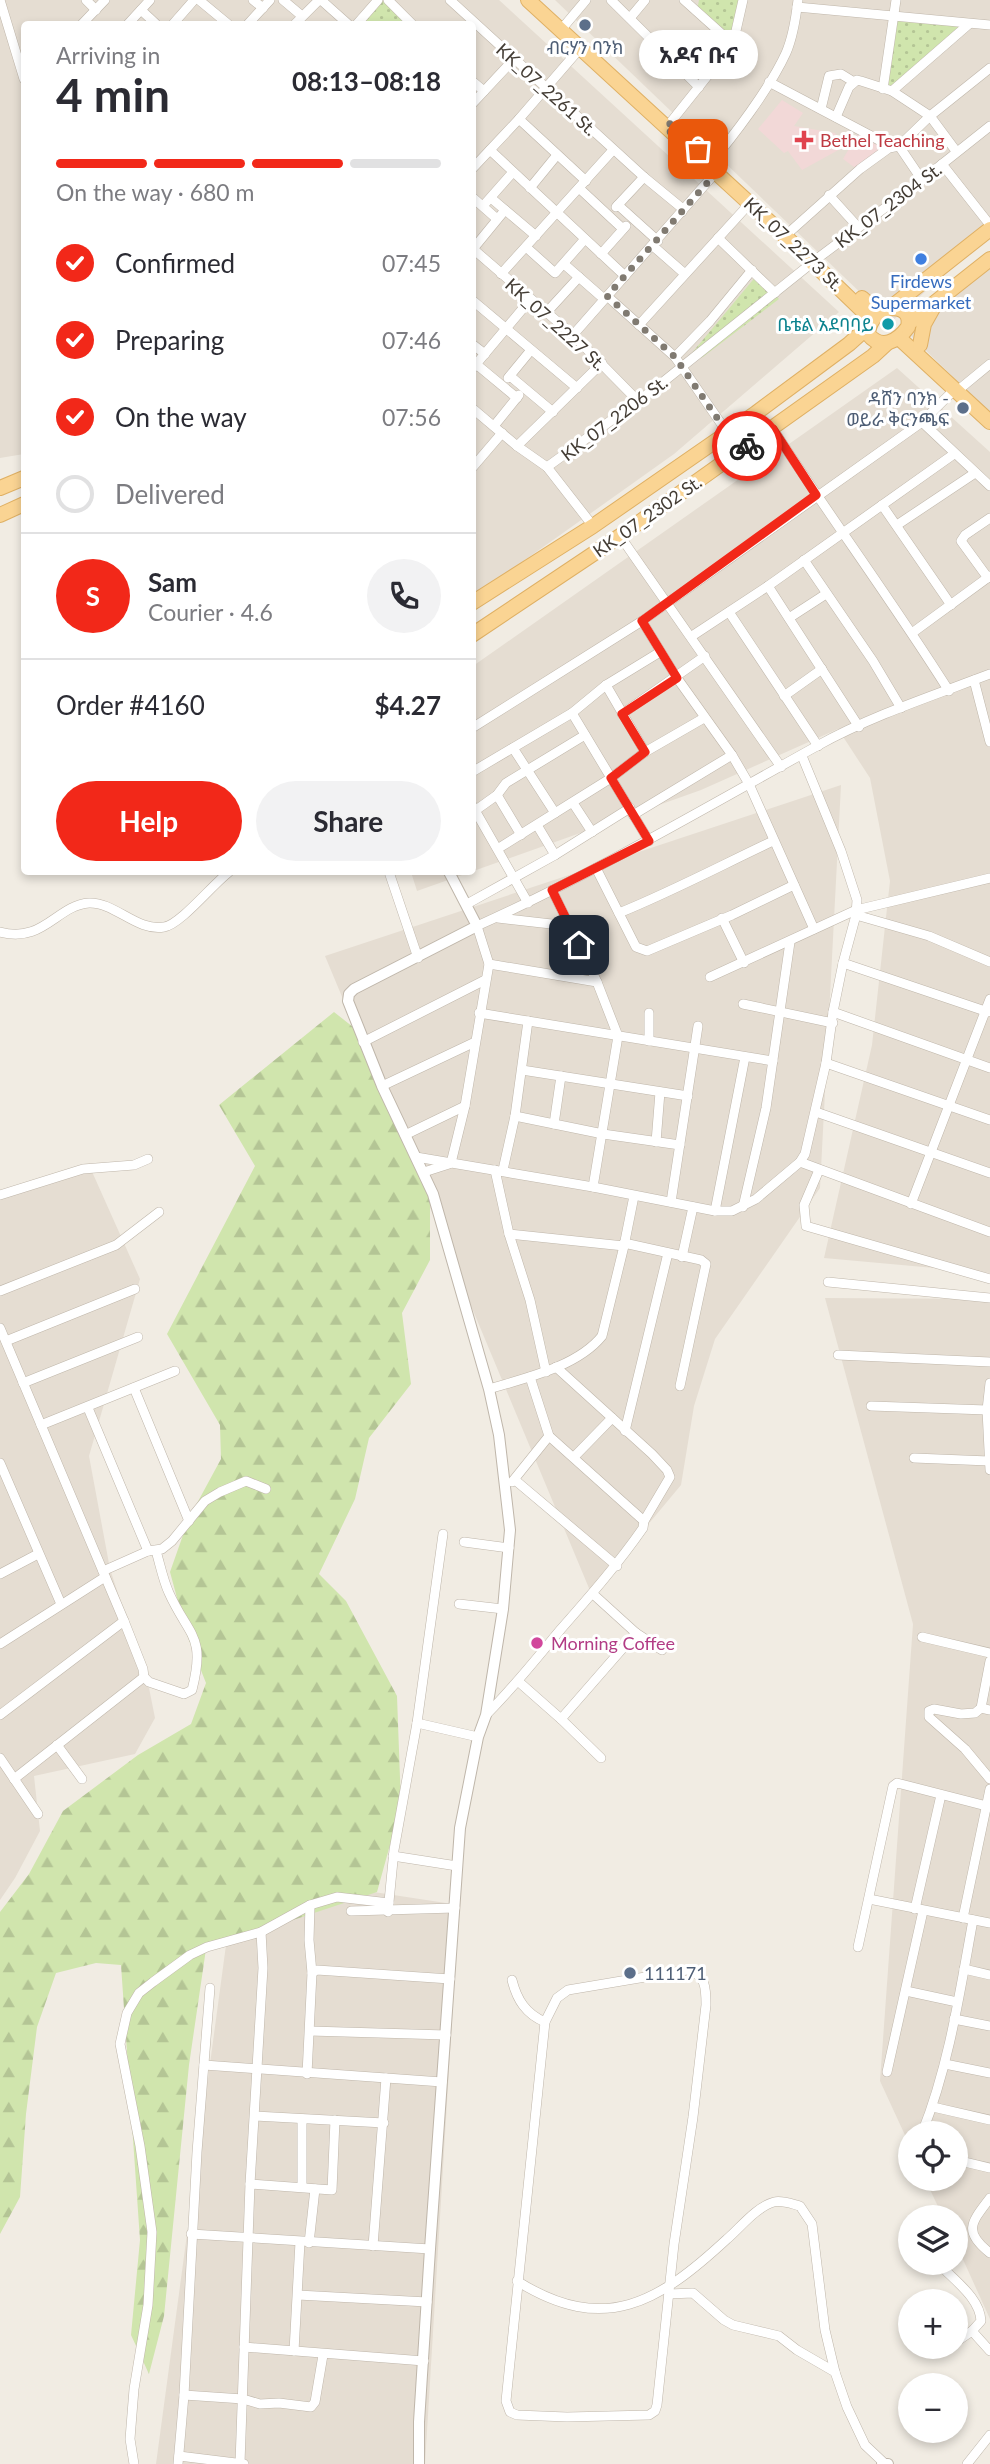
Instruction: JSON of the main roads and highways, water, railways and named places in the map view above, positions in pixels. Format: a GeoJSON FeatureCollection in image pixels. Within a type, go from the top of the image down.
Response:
{"type":"FeatureCollection","features":[{"type":"Feature","properties":{"kind":"main road","name":"KK_07_2273 St."},"geometry":{"type":"LineString","coordinates":[[528,0],[863,304]]}},
{"type":"Feature","properties":{"kind":"main road","name":"KK_07_2273 St."},"geometry":{"type":"LineString","coordinates":[[534,0],[562,29]]}},
{"type":"Feature","properties":{"kind":"main road","name":"KK_07_2302 St."},"geometry":{"type":"LineString","coordinates":[[476,600],[593,526],[726,433],[906,296],[990,227]]}},
{"type":"Feature","properties":{"kind":"main road","name":"KK_07_2302 St."},"geometry":{"type":"LineString","coordinates":[[476,632],[620,536],[901,340],[938,299],[990,259]]}},
{"type":"Feature","properties":{"kind":"main road"},"geometry":{"type":"LineString","coordinates":[[863,304],[885,305],[906,296]]}},
{"type":"Feature","properties":{"kind":"main road"},"geometry":{"type":"LineString","coordinates":[[874,320],[868,334],[871,338],[878,343],[901,340],[924,324],[938,299]]}},
{"type":"Feature","properties":{"kind":"main road"},"geometry":{"type":"LineString","coordinates":[[863,304],[862,325],[902,309],[907,314],[901,340]]}},
{"type":"Feature","properties":{"kind":"main road"},"geometry":{"type":"LineString","coordinates":[[863,304],[874,320]]}},
{"type":"Feature","properties":{"kind":"main road"},"geometry":{"type":"LineString","coordinates":[[901,340],[990,414]]}},
{"type":"Feature","properties":{"kind":"main road"},"geometry":{"type":"LineString","coordinates":[[958,388],[990,422]]}},
{"type":"Feature","properties":{"kind":"main road"},"geometry":{"type":"LineString","coordinates":[[0,488],[21,479]]}},
{"type":"Feature","properties":{"kind":"main road"},"geometry":{"type":"LineString","coordinates":[[0,515],[21,505]]}},
{"type":"Feature","properties":{"kind":"place","name":"ብርሃን ባንክ"},"geometry":{"type":"Point","coordinates":[585,25]}},
{"type":"Feature","properties":{"kind":"place","name":"Bethel Teaching"},"geometry":{"type":"Point","coordinates":[804,140]}},
{"type":"Feature","properties":{"kind":"place","name":"አዶና ቡና"},"geometry":{"type":"Point","coordinates":[698,149]}},
{"type":"Feature","properties":{"kind":"place","name":"Firdews Supermarket"},"geometry":{"type":"Point","coordinates":[921,259]}},
{"type":"Feature","properties":{"kind":"place","name":"ቤቴል አደባባይ"},"geometry":{"type":"Point","coordinates":[888,324]}},
{"type":"Feature","properties":{"kind":"place","name":"ዳሸን ባንክ - ወይራ ቅርንጫፍ"},"geometry":{"type":"Point","coordinates":[963,408]}},
{"type":"Feature","properties":{"kind":"place","name":"Morning Coffee"},"geometry":{"type":"Point","coordinates":[537,1643]}},
{"type":"Feature","properties":{"kind":"place","name":"111171"},"geometry":{"type":"Point","coordinates":[630,1973]}}]}
